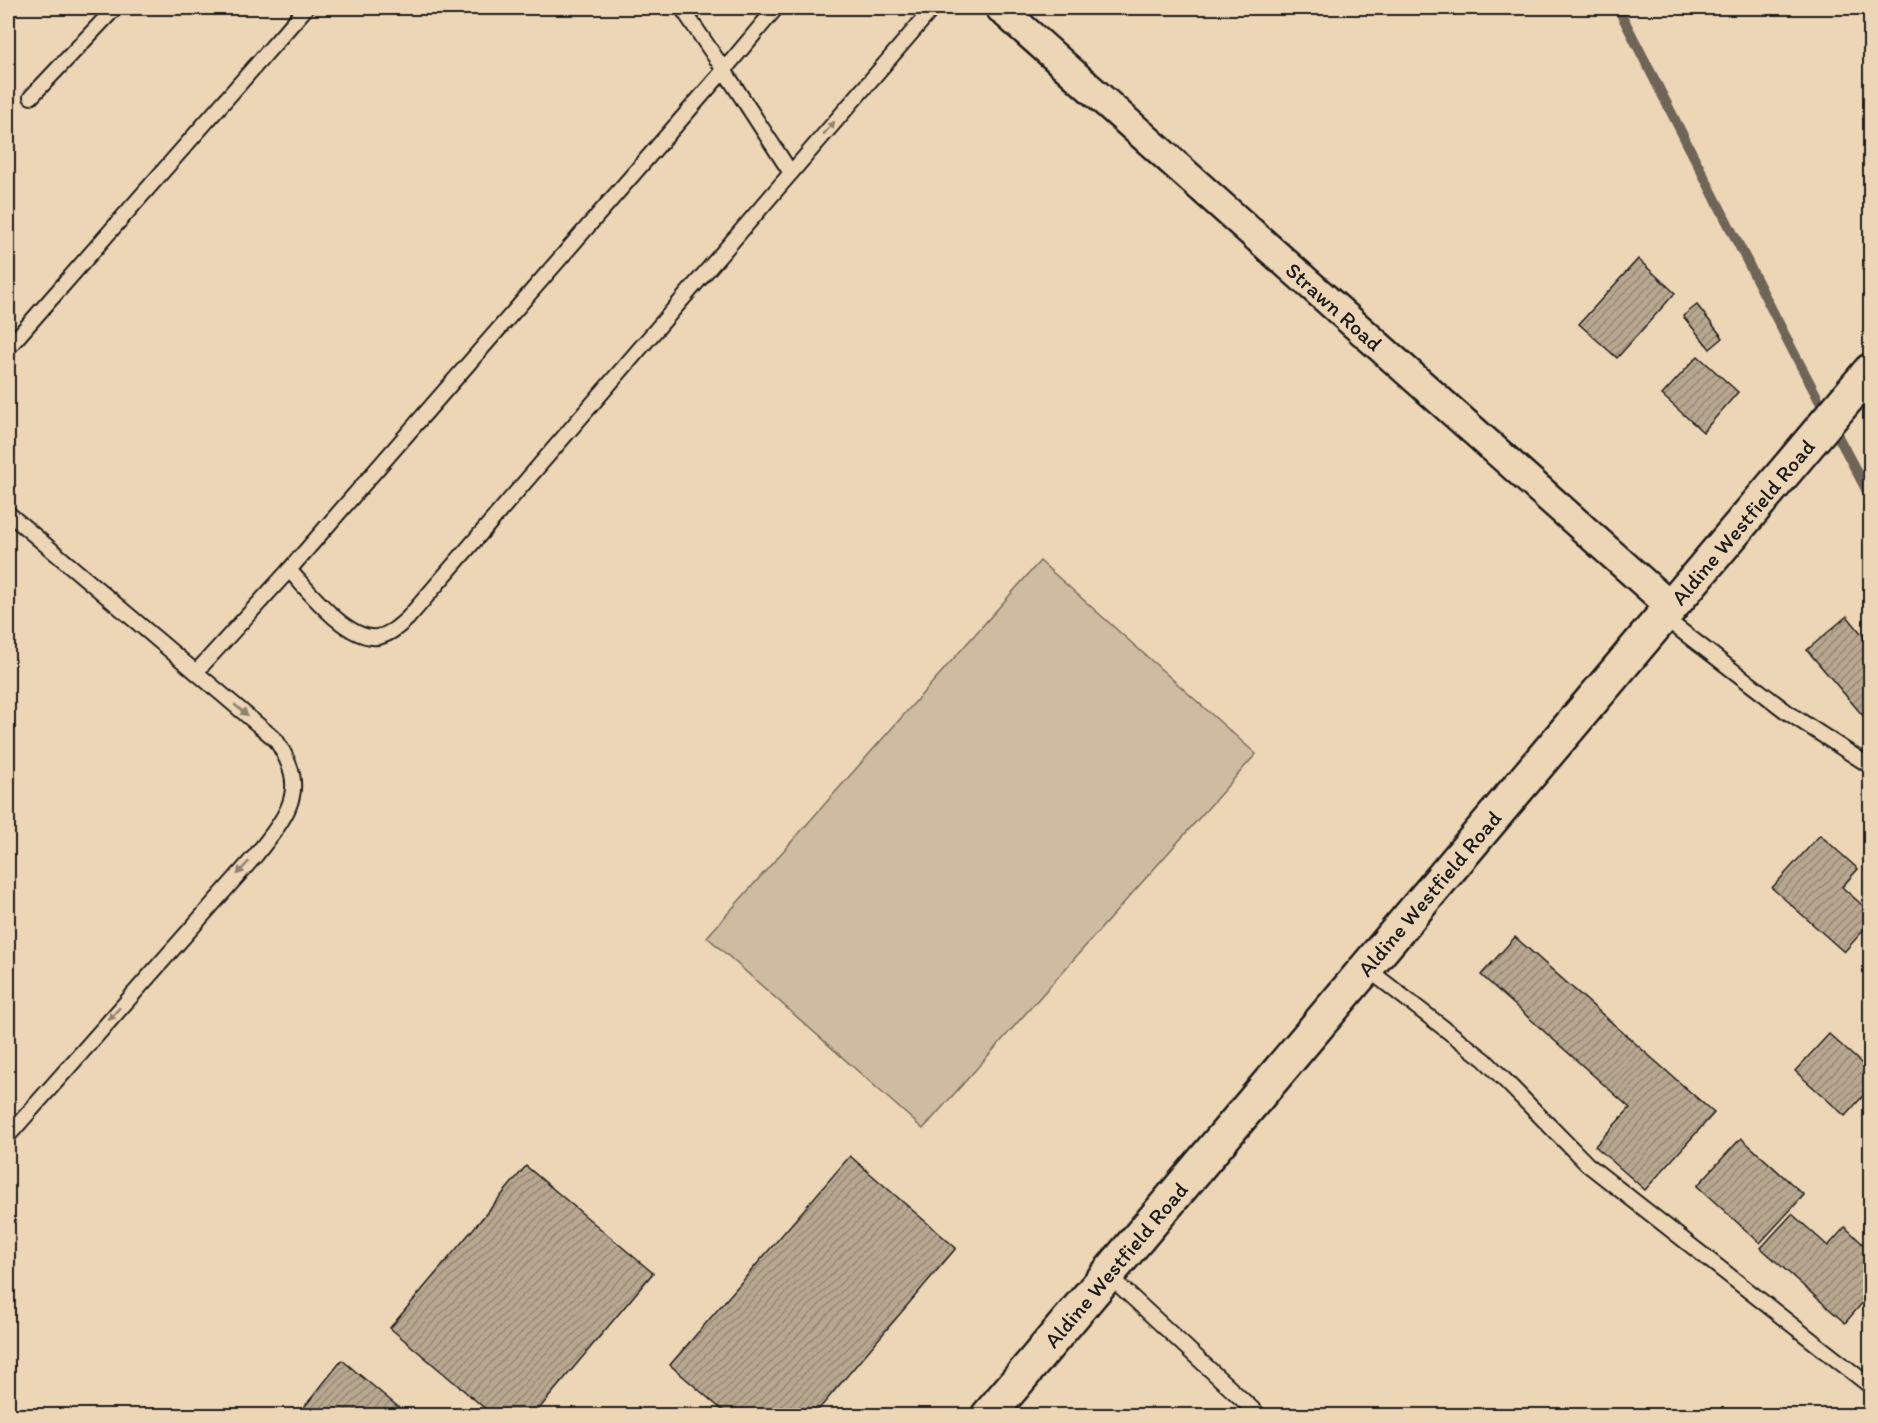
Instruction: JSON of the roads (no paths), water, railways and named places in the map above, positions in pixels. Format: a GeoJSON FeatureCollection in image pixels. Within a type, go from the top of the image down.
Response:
{"type":"FeatureCollection","features":[{"type":"Feature","properties":{"kind":"main road","name":"Aldine Westfield Road"},"geometry":{"type":"LineString","coordinates":[[988,1416],[1870,371]]}},
{"type":"Feature","properties":{"kind":"street","name":"Strawn Road"},"geometry":{"type":"LineString","coordinates":[[1000,8],[1666,611]]}},
{"type":"Feature","properties":{"kind":"lane"},"geometry":{"type":"LineString","coordinates":[[31,97],[115,8]]}},
{"type":"Feature","properties":{"kind":"lane"},"geometry":{"type":"LineString","coordinates":[[8,348],[306,8]]}},
{"type":"Feature","properties":{"kind":"lane"},"geometry":{"type":"LineString","coordinates":[[682,8],[791,173]]}},
{"type":"Feature","properties":{"kind":"lane"},"geometry":{"type":"LineString","coordinates":[[196,672],[289,570],[776,8]]}},
{"type":"Feature","properties":{"kind":"lane"},"geometry":{"type":"LineString","coordinates":[[289,570],[342,624],[358,634],[376,637],[394,631],[424,600],[933,8]]}},
{"type":"Feature","properties":{"kind":"lane"},"geometry":{"type":"LineString","coordinates":[[8,513],[276,740],[290,766],[294,792],[284,819],[256,855],[8,1136]]}},
{"type":"Feature","properties":{"kind":"lane"},"geometry":{"type":"LineString","coordinates":[[1666,611],[1787,712],[1870,766]]}},
{"type":"Feature","properties":{"kind":"lane"},"geometry":{"type":"LineString","coordinates":[[1365,967],[1485,1060],[1587,1164],[1870,1386]]}},
{"type":"Feature","properties":{"kind":"lane"},"geometry":{"type":"LineString","coordinates":[[1107,1274],[1260,1416]]}},
{"type":"Feature","properties":{"kind":"waterway"},"geometry":{"type":"LineString","coordinates":[[1618,8],[1870,497]]}}]}
